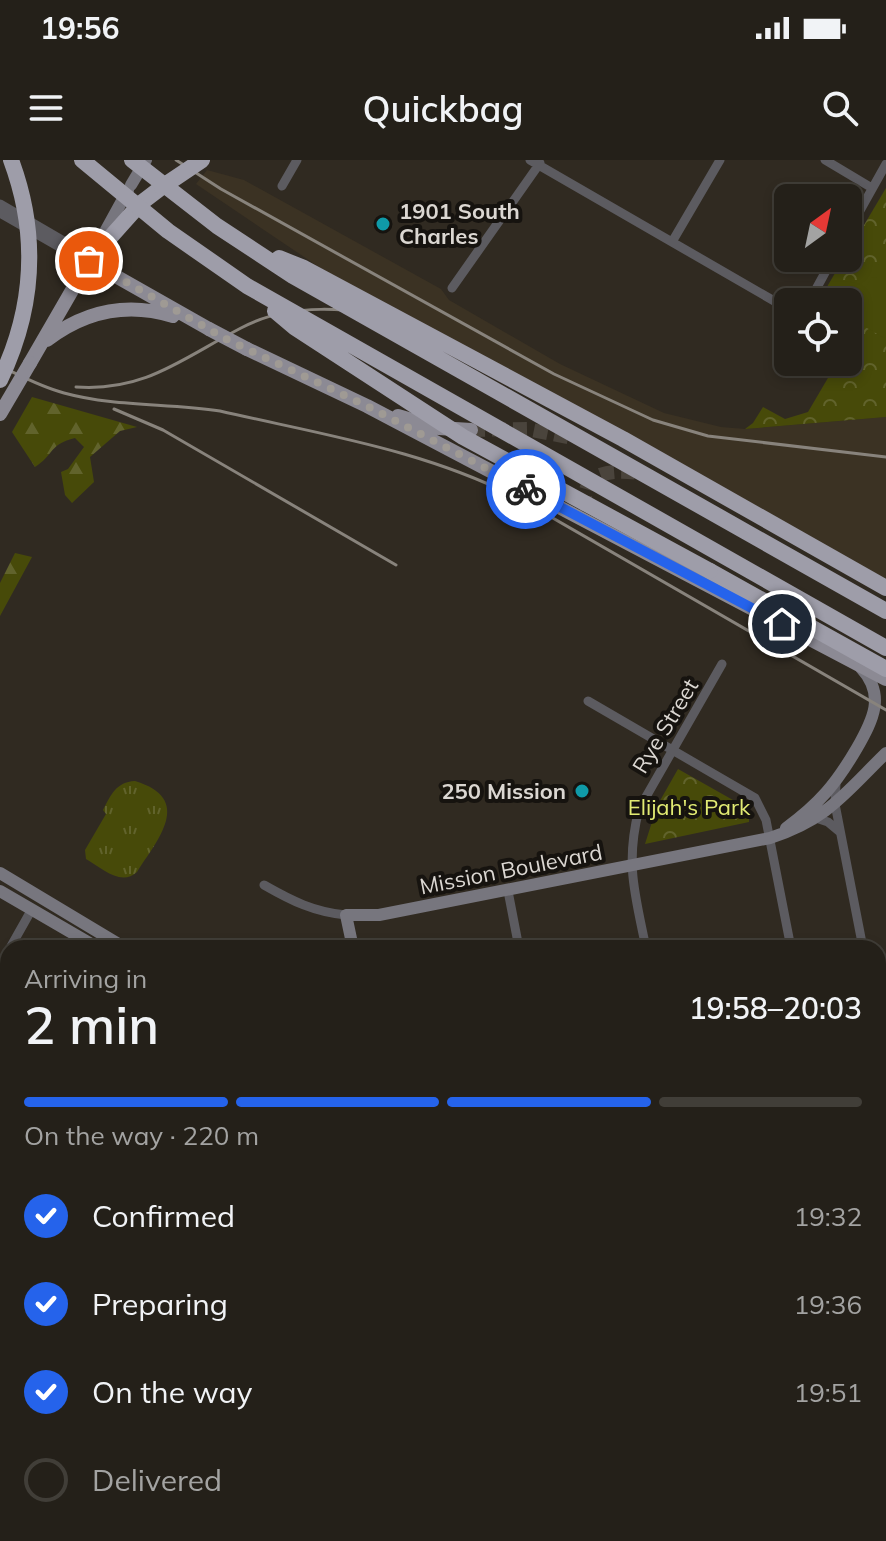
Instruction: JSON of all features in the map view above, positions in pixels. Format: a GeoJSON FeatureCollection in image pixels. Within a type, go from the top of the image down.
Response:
{"type":"FeatureCollection","features":[{"type":"Feature","properties":{"kind":"highway"},"geometry":{"type":"LineString","coordinates":[[0,380],[22,322],[30,282],[26,213],[11,160]]}},
{"type":"Feature","properties":{"kind":"highway"},"geometry":{"type":"LineString","coordinates":[[82,160],[168,231],[247,286],[886,648]]}},
{"type":"Feature","properties":{"kind":"highway"},"geometry":{"type":"LineString","coordinates":[[132,160],[241,242],[349,308],[886,611]]}},
{"type":"Feature","properties":{"kind":"highway"},"geometry":{"type":"LineString","coordinates":[[89,261],[141,203],[202,160]]}},
{"type":"Feature","properties":{"kind":"highway"},"geometry":{"type":"LineString","coordinates":[[241,242],[304,268],[580,416],[886,588]]}},
{"type":"Feature","properties":{"kind":"highway"},"geometry":{"type":"LineString","coordinates":[[247,286],[294,327],[444,426],[886,669]]}},
{"type":"Feature","properties":{"kind":"main road"},"geometry":{"type":"LineString","coordinates":[[0,414],[89,261],[247,349],[367,406],[886,679]]}},
{"type":"Feature","properties":{"kind":"main road"},"geometry":{"type":"LineString","coordinates":[[40,345],[70,325],[110,310],[122,302],[133,286]]}},
{"type":"Feature","properties":{"kind":"main road"},"geometry":{"type":"LineString","coordinates":[[110,310],[128,308],[153,311],[209,329]]}},
{"type":"Feature","properties":{"kind":"main road"},"geometry":{"type":"LineString","coordinates":[[367,406],[426,425],[471,430]]}},
{"type":"Feature","properties":{"kind":"main road"},"geometry":{"type":"LineString","coordinates":[[587,510],[620,537]]}},
{"type":"Feature","properties":{"kind":"street"},"geometry":{"type":"LineString","coordinates":[[132,160],[228,229]]}},
{"type":"Feature","properties":{"kind":"street"},"geometry":{"type":"LineString","coordinates":[[89,261],[146,160]]}},
{"type":"Feature","properties":{"kind":"street"},"geometry":{"type":"LineString","coordinates":[[282,186],[297,160]]}},
{"type":"Feature","properties":{"kind":"street"},"geometry":{"type":"LineString","coordinates":[[672,242],[720,160]]}},
{"type":"Feature","properties":{"kind":"street"},"geometry":{"type":"LineString","coordinates":[[825,160],[872,188]]}},
{"type":"Feature","properties":{"kind":"street"},"geometry":{"type":"LineString","coordinates":[[452,288],[536,162],[774,301]]}},
{"type":"Feature","properties":{"kind":"street"},"geometry":{"type":"LineString","coordinates":[[862,206],[886,164]]}},
{"type":"Feature","properties":{"kind":"street"},"geometry":{"type":"LineString","coordinates":[[0,204],[79,250],[89,261]]}},
{"type":"Feature","properties":{"kind":"street"},"geometry":{"type":"LineString","coordinates":[[0,213],[89,261]]}},
{"type":"Feature","properties":{"kind":"street","name":"Rye Street"},"geometry":{"type":"LineString","coordinates":[[644,940],[630,867],[633,830],[639,809],[722,664]]}},
{"type":"Feature","properties":{"kind":"street","name":"Mission Boulevard"},"geometry":{"type":"LineString","coordinates":[[770,838],[805,814],[836,783],[869,727],[877,705],[875,689],[866,673],[856,664]]}},
{"type":"Feature","properties":{"kind":"street"},"geometry":{"type":"LineString","coordinates":[[588,701],[755,798],[766,820],[789,940]]}},
{"type":"Feature","properties":{"kind":"street","name":"Mission Boulevard"},"geometry":{"type":"LineString","coordinates":[[264,885],[298,905],[314,910],[346,915],[379,915],[770,838],[816,818],[861,781],[886,753]]}},
{"type":"Feature","properties":{"kind":"street"},"geometry":{"type":"LineString","coordinates":[[836,783],[835,804],[861,940]]}},
{"type":"Feature","properties":{"kind":"street"},"geometry":{"type":"LineString","coordinates":[[816,818],[828,822],[840,832]]}},
{"type":"Feature","properties":{"kind":"street"},"geometry":{"type":"LineString","coordinates":[[0,873],[115,940]]}},
{"type":"Feature","properties":{"kind":"street"},"geometry":{"type":"LineString","coordinates":[[0,891],[84,940]]}},
{"type":"Feature","properties":{"kind":"street"},"geometry":{"type":"LineString","coordinates":[[508,891],[517,940]]}},
{"type":"Feature","properties":{"kind":"street"},"geometry":{"type":"LineString","coordinates":[[15,940],[32,909]]}},
{"type":"Feature","properties":{"kind":"street"},"geometry":{"type":"LineString","coordinates":[[346,915],[351,940]]}},
{"type":"Feature","properties":{"kind":"shaded area"},"geometry":{"type":"Polygon","coordinates":[[[207,170],[244,180],[441,289],[449,300],[560,364],[664,413],[721,427],[745,429],[886,417],[886,580],[396,319],[196,184],[207,170]]]}},
{"type":"Feature","properties":{"kind":"green space"},"geometry":{"type":"Polygon","coordinates":[[[886,188],[886,417],[745,429],[763,407],[785,419],[808,412],[829,376],[862,376],[862,288],[826,288],[836,272],[862,272],[862,228],[886,188]]]}},
{"type":"Feature","properties":{"kind":"green space"},"geometry":{"type":"Polygon","coordinates":[[[886,258],[886,339],[862,325],[862,294],[872,277],[877,278],[871,271],[886,258]]]}},
{"type":"Feature","properties":{"kind":"green space"},"geometry":{"type":"Polygon","coordinates":[[[32,397],[137,427],[120,431],[90,457],[94,482],[72,503],[65,495],[61,472],[68,469],[84,447],[75,438],[67,440],[35,467],[12,432],[32,397]]]}},
{"type":"Feature","properties":{"kind":"green space"},"geometry":{"type":"Polygon","coordinates":[[[15,553],[32,557],[0,616],[0,583],[15,553]]]}},
{"type":"Feature","properties":{"kind":"green space","name":"Elijah's Park"},"geometry":{"type":"Polygon","coordinates":[[[678,769],[740,804],[749,814],[749,822],[645,844],[657,806],[678,769]]]}},
{"type":"Feature","properties":{"kind":"green space"},"geometry":{"type":"Polygon","coordinates":[[[135,781],[153,789],[163,798],[167,809],[166,821],[137,872],[125,878],[105,871],[86,859],[85,850],[106,814],[103,810],[112,794],[123,784],[135,781]]]}},
{"type":"Feature","properties":{"kind":"tunnel"},"geometry":{"type":"LineString","coordinates":[[471,430],[527,429],[572,438]]}},
{"type":"Feature","properties":{"kind":"tunnel"},"geometry":{"type":"LineString","coordinates":[[587,510],[585,497],[591,481],[607,473],[638,473]]}},
{"type":"Feature","properties":{"kind":"railway"},"geometry":{"type":"LineString","coordinates":[[176,160],[221,189],[554,374],[653,420],[708,436],[886,457]]}},
{"type":"Feature","properties":{"kind":"railway"},"geometry":{"type":"LineString","coordinates":[[76,387],[101,387],[143,378],[163,371],[259,320],[300,311],[342,310],[384,317],[448,342]]}},
{"type":"Feature","properties":{"kind":"railway"},"geometry":{"type":"LineString","coordinates":[[0,366],[64,393],[122,403],[220,411],[376,446],[489,484],[886,710]]}},
{"type":"Feature","properties":{"kind":"railway"},"geometry":{"type":"LineString","coordinates":[[114,409],[163,430],[396,565]]}},
{"type":"Feature","properties":{"kind":"way so far"},"geometry":{"type":"LineString","coordinates":[[89,261],[228,340],[367,406],[526,489]]}},
{"type":"Feature","properties":{"kind":"place","name":"1901 South Charles"},"geometry":{"type":"Point","coordinates":[383,224]}},
{"type":"Feature","properties":{"kind":"place","name":"250 Mission"},"geometry":{"type":"Point","coordinates":[582,791]}},
{"type":"Feature","properties":{"kind":"route"},"geometry":{"type":"LineString","coordinates":[[526,489],[782,624]]}}]}
